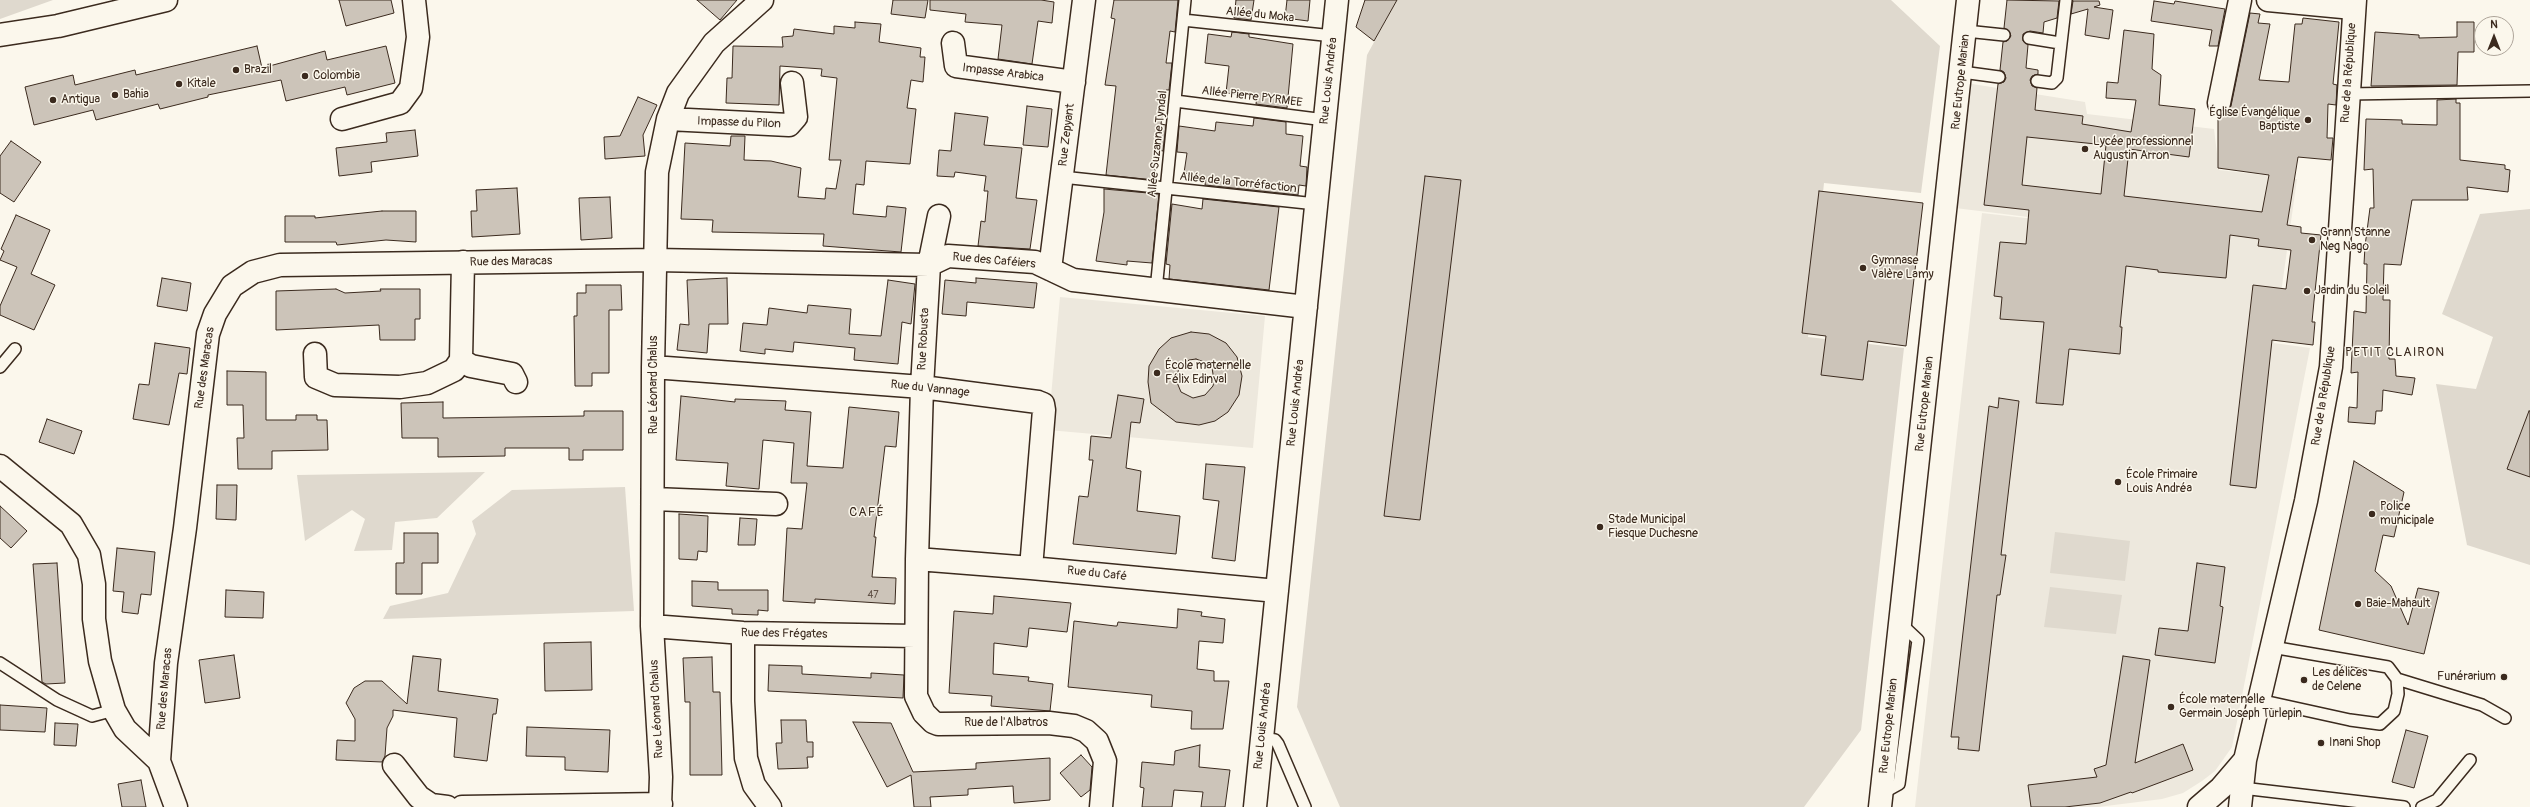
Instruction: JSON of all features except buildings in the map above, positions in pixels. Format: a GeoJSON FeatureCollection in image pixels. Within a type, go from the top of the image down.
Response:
{"type":"FeatureCollection","features":[{"type":"Feature","properties":{"kind":"street"},"geometry":{"type":"LineString","coordinates":[[0,35],[58,26],[166,0]]}},
{"type":"Feature","properties":{"kind":"street"},"geometry":{"type":"LineString","coordinates":[[342,118],[400,102],[411,88],[418,37],[414,0]]}},
{"type":"Feature","properties":{"kind":"street","name":"Rue Léonard Chalus"},"geometry":{"type":"LineString","coordinates":[[660,806],[661,776],[652,626],[654,499],[653,367],[657,172],[668,119],[678,93],[714,43],[762,0]]}},
{"type":"Feature","properties":{"kind":"street","name":"Rue Zepyant"},"geometry":{"type":"LineString","coordinates":[[1050,269],[1084,0]]}},
{"type":"Feature","properties":{"kind":"street","name":"Rue Louis Andréa"},"geometry":{"type":"LineString","coordinates":[[1255,807],[1337,0]]}},
{"type":"Feature","properties":{"kind":"street","name":"Rue Eutrope Marian"},"geometry":{"type":"LineString","coordinates":[[1881,801],[1962,72],[1968,0]]}},
{"type":"Feature","properties":{"kind":"street"},"geometry":{"type":"LineString","coordinates":[[2219,102],[2240,0]]}},
{"type":"Feature","properties":{"kind":"street"},"geometry":{"type":"LineString","coordinates":[[2268,0],[2354,4]]}},
{"type":"Feature","properties":{"kind":"street","name":"Rue de la République"},"geometry":{"type":"LineString","coordinates":[[2241,798],[2245,760],[2306,501],[2331,366],[2354,4]]}},
{"type":"Feature","properties":{"kind":"street","name":"Impasse Arabica"},"geometry":{"type":"LineString","coordinates":[[953,43],[956,66],[1074,82]]}},
{"type":"Feature","properties":{"kind":"street","name":"Impasse du Pilon"},"geometry":{"type":"LineString","coordinates":[[668,119],[789,125],[796,117],[792,83]]}},
{"type":"Feature","properties":{"kind":"street","name":"Rue Robusta"},"geometry":{"type":"LineString","coordinates":[[915,636],[922,388],[928,265],[939,216]]}},
{"type":"Feature","properties":{"kind":"street","name":"Rue des Caféiers"},"geometry":{"type":"LineString","coordinates":[[655,260],[928,265],[948,256],[1035,262],[1073,280],[1306,307]]}},
{"type":"Feature","properties":{"kind":"street","name":"Rue des Maracas"},"geometry":{"type":"LineString","coordinates":[[159,761],[166,663],[185,528],[208,334],[215,314],[232,286],[253,272],[280,265],[655,260]]}},
{"type":"Feature","properties":{"kind":"street"},"geometry":{"type":"LineString","coordinates":[[315,354],[316,377],[335,385],[400,387],[426,383],[454,370],[461,360],[463,262]]}},
{"type":"Feature","properties":{"kind":"street"},"geometry":{"type":"LineString","coordinates":[[461,360],[472,366],[512,374],[516,382]]}},
{"type":"Feature","properties":{"kind":"street","name":"Rue du Vannage"},"geometry":{"type":"LineString","coordinates":[[653,367],[922,388],[1038,402],[1043,404],[1044,410],[1031,568]]}},
{"type":"Feature","properties":{"kind":"street"},"geometry":{"type":"LineString","coordinates":[[0,466],[71,524],[88,555],[94,584],[94,619],[100,661],[114,710],[125,729],[159,761],[176,807]]}},
{"type":"Feature","properties":{"kind":"street"},"geometry":{"type":"LineString","coordinates":[[654,499],[776,504]]}},
{"type":"Feature","properties":{"kind":"street","name":"Rue du Café"},"geometry":{"type":"LineString","coordinates":[[917,559],[1277,591]]}},
{"type":"Feature","properties":{"kind":"street","name":"Rue des Frégates"},"geometry":{"type":"LineString","coordinates":[[652,626],[743,633],[915,636]]}},
{"type":"Feature","properties":{"kind":"street"},"geometry":{"type":"LineString","coordinates":[[743,633],[743,701],[746,758],[754,786],[770,807]]}},
{"type":"Feature","properties":{"kind":"street","name":"Rue de l'Albatros"},"geometry":{"type":"LineString","coordinates":[[915,636],[916,696],[928,717],[938,724],[1049,723],[1074,726],[1086,731],[1097,740],[1105,761],[1101,807]]}},
{"type":"Feature","properties":{"kind":"street","name":"Rue de la République"},"geometry":{"type":"LineString","coordinates":[[2199,807],[2220,788],[2245,760]]}},
{"type":"Feature","properties":{"kind":"street"},"geometry":{"type":"LineString","coordinates":[[394,766],[419,797],[431,805],[447,807]]}},
{"type":"Feature","properties":{"kind":"street"},"geometry":{"type":"LineString","coordinates":[[462,807],[660,806]]}},
{"type":"Feature","properties":{"kind":"lane","name":"Allée Suzanne Tyndal"},"geometry":{"type":"LineString","coordinates":[[1156,290],[1185,0]]}},
{"type":"Feature","properties":{"kind":"lane"},"geometry":{"type":"LineString","coordinates":[[2037,81],[2052,83],[2057,78],[2066,0]]}},
{"type":"Feature","properties":{"kind":"lane","name":"Allée du Moka"},"geometry":{"type":"LineString","coordinates":[[1183,20],[1333,36]]}},
{"type":"Feature","properties":{"kind":"lane"},"geometry":{"type":"LineString","coordinates":[[1966,31],[2004,35]]}},
{"type":"Feature","properties":{"kind":"lane"},"geometry":{"type":"LineString","coordinates":[[2029,38],[2060,43]]}},
{"type":"Feature","properties":{"kind":"lane"},"geometry":{"type":"LineString","coordinates":[[1962,72],[1999,77]]}},
{"type":"Feature","properties":{"kind":"lane"},"geometry":{"type":"LineString","coordinates":[[2348,94],[2530,91]]}},
{"type":"Feature","properties":{"kind":"lane","name":"Allée Pierre PYRMEE"},"geometry":{"type":"LineString","coordinates":[[1175,101],[1325,120]]}},
{"type":"Feature","properties":{"kind":"lane","name":"Allée de la Torréfaction"},"geometry":{"type":"LineString","coordinates":[[1062,177],[1316,204]]}},
{"type":"Feature","properties":{"kind":"lane"},"geometry":{"type":"LineString","coordinates":[[0,367],[15,349]]}},
{"type":"Feature","properties":{"kind":"lane"},"geometry":{"type":"LineString","coordinates":[[2259,700],[2350,720],[2380,724],[2394,711],[2398,694],[2397,679],[2388,667],[2272,648]]}},
{"type":"Feature","properties":{"kind":"lane"},"geometry":{"type":"LineString","coordinates":[[0,663],[57,700],[92,716],[114,710]]}},
{"type":"Feature","properties":{"kind":"lane"},"geometry":{"type":"LineString","coordinates":[[2397,679],[2482,705],[2505,718]]}},
{"type":"Feature","properties":{"kind":"lane"},"geometry":{"type":"LineString","coordinates":[[1262,738],[1275,740],[1278,744],[1305,807]]}},
{"type":"Feature","properties":{"kind":"lane"},"geometry":{"type":"LineString","coordinates":[[2422,807],[2437,800],[2470,760]]}},
{"type":"Feature","properties":{"kind":"lane"},"geometry":{"type":"LineString","coordinates":[[2241,798],[2404,807]]}},
{"type":"Feature","properties":{"kind":"shaded area"},"geometry":{"type":"Polygon","coordinates":[[[0,0],[53,0],[0,19],[0,0]]]}},
{"type":"Feature","properties":{"kind":"shaded area","name":"Stade Municipal Fiesque Duchesne"},"geometry":{"type":"Polygon","coordinates":[[[1397,0],[1891,0],[1940,46],[1921,193],[1824,183],[1808,337],[1904,348],[1861,730],[1804,807],[1340,807],[1297,707],[1367,55],[1397,0]]]}},
{"type":"Feature","properties":{"kind":"shaded area","name":"École Primaire Louis Andréa"},"geometry":{"type":"Polygon","coordinates":[[[1960,82],[2085,102],[2087,114],[2214,129],[2219,170],[2297,179],[2274,343],[2310,348],[2232,747],[2215,771],[2183,793],[2162,799],[2098,807],[1915,807],[1982,213],[2191,237],[1947,207],[1960,82]]]}},
{"type":"Feature","properties":{"kind":"shaded area"},"geometry":{"type":"Polygon","coordinates":[[[2530,209],[2530,565],[2467,545],[2436,384],[2476,389],[2493,337],[2442,314],[2480,214],[2530,209]]]}},
{"type":"Feature","properties":{"kind":"shaded area","name":"École maternelle Félix Edinval"},"geometry":{"type":"Polygon","coordinates":[[[1060,297],[1265,316],[1253,448],[1048,430],[1060,297]]]}},
{"type":"Feature","properties":{"kind":"shaded area"},"geometry":{"type":"Polygon","coordinates":[[[485,472],[437,518],[395,522],[392,550],[354,551],[365,519],[352,510],[305,541],[297,475],[485,472]]]}},
{"type":"Feature","properties":{"kind":"shaded area"},"geometry":{"type":"Polygon","coordinates":[[[625,487],[634,611],[383,619],[390,606],[448,593],[476,534],[472,521],[512,490],[625,487]]]}},
{"type":"Feature","properties":{"kind":"shaded area"},"geometry":{"type":"Polygon","coordinates":[[[2055,532],[2130,541],[2125,581],[2050,573],[2055,532]]]}},
{"type":"Feature","properties":{"kind":"shaded area"},"geometry":{"type":"Polygon","coordinates":[[[2050,587],[2122,595],[2116,634],[2044,627],[2050,587]]]}},
{"type":"Feature","properties":{"kind":"place","name":"Brazil"},"geometry":{"type":"Point","coordinates":[236,70]}},
{"type":"Feature","properties":{"kind":"place","name":"Colombia"},"geometry":{"type":"Point","coordinates":[305,76]}},
{"type":"Feature","properties":{"kind":"place","name":"Kitale"},"geometry":{"type":"Point","coordinates":[179,84]}},
{"type":"Feature","properties":{"kind":"place","name":"Bahia"},"geometry":{"type":"Point","coordinates":[115,95]}},
{"type":"Feature","properties":{"kind":"place","name":"Antigua"},"geometry":{"type":"Point","coordinates":[53,100]}},
{"type":"Feature","properties":{"kind":"place","name":"Église Évangélique Baptiste"},"geometry":{"type":"Point","coordinates":[2308,120]}},
{"type":"Feature","properties":{"kind":"place","name":"Lycée professionnel Augustin Arron"},"geometry":{"type":"Point","coordinates":[2085,149]}},
{"type":"Feature","properties":{"kind":"place","name":"Grann Stanne Neg Nago"},"geometry":{"type":"Point","coordinates":[2312,240]}},
{"type":"Feature","properties":{"kind":"place","name":"Gymnase Valère Lamy"},"geometry":{"type":"Point","coordinates":[1863,268]}},
{"type":"Feature","properties":{"kind":"place","name":"Jardin du Soleil"},"geometry":{"type":"Point","coordinates":[2307,291]}},
{"type":"Feature","properties":{"kind":"place","name":"École maternelle Félix Edinval"},"geometry":{"type":"Point","coordinates":[1157,373]}},
{"type":"Feature","properties":{"kind":"place","name":"École Primaire Louis Andréa"},"geometry":{"type":"Point","coordinates":[2118,482]}},
{"type":"Feature","properties":{"kind":"place","name":"Police municipale"},"geometry":{"type":"Point","coordinates":[2372,514]}},
{"type":"Feature","properties":{"kind":"place","name":"Stade Municipal Fiesque Duchesne"},"geometry":{"type":"Point","coordinates":[1600,527]}},
{"type":"Feature","properties":{"kind":"place","name":"Baie-Mahault"},"geometry":{"type":"Point","coordinates":[2358,604]}},
{"type":"Feature","properties":{"kind":"place","name":"Funérarium"},"geometry":{"type":"Point","coordinates":[2504,677]}},
{"type":"Feature","properties":{"kind":"place","name":"Les délices de Celene"},"geometry":{"type":"Point","coordinates":[2304,680]}},
{"type":"Feature","properties":{"kind":"place","name":"École maternelle Germain Joseph Turlepin"},"geometry":{"type":"Point","coordinates":[2171,707]}},
{"type":"Feature","properties":{"kind":"place","name":"Inani Shop"},"geometry":{"type":"Point","coordinates":[2321,743]}},
{"type":"Feature","properties":{"kind":"district","name":"PETIT CLAIRON"},"geometry":{"type":"Point","coordinates":[2395,353]}},
{"type":"Feature","properties":{"kind":"district","name":"CAFÉ"},"geometry":{"type":"Point","coordinates":[867,513]}}]}
